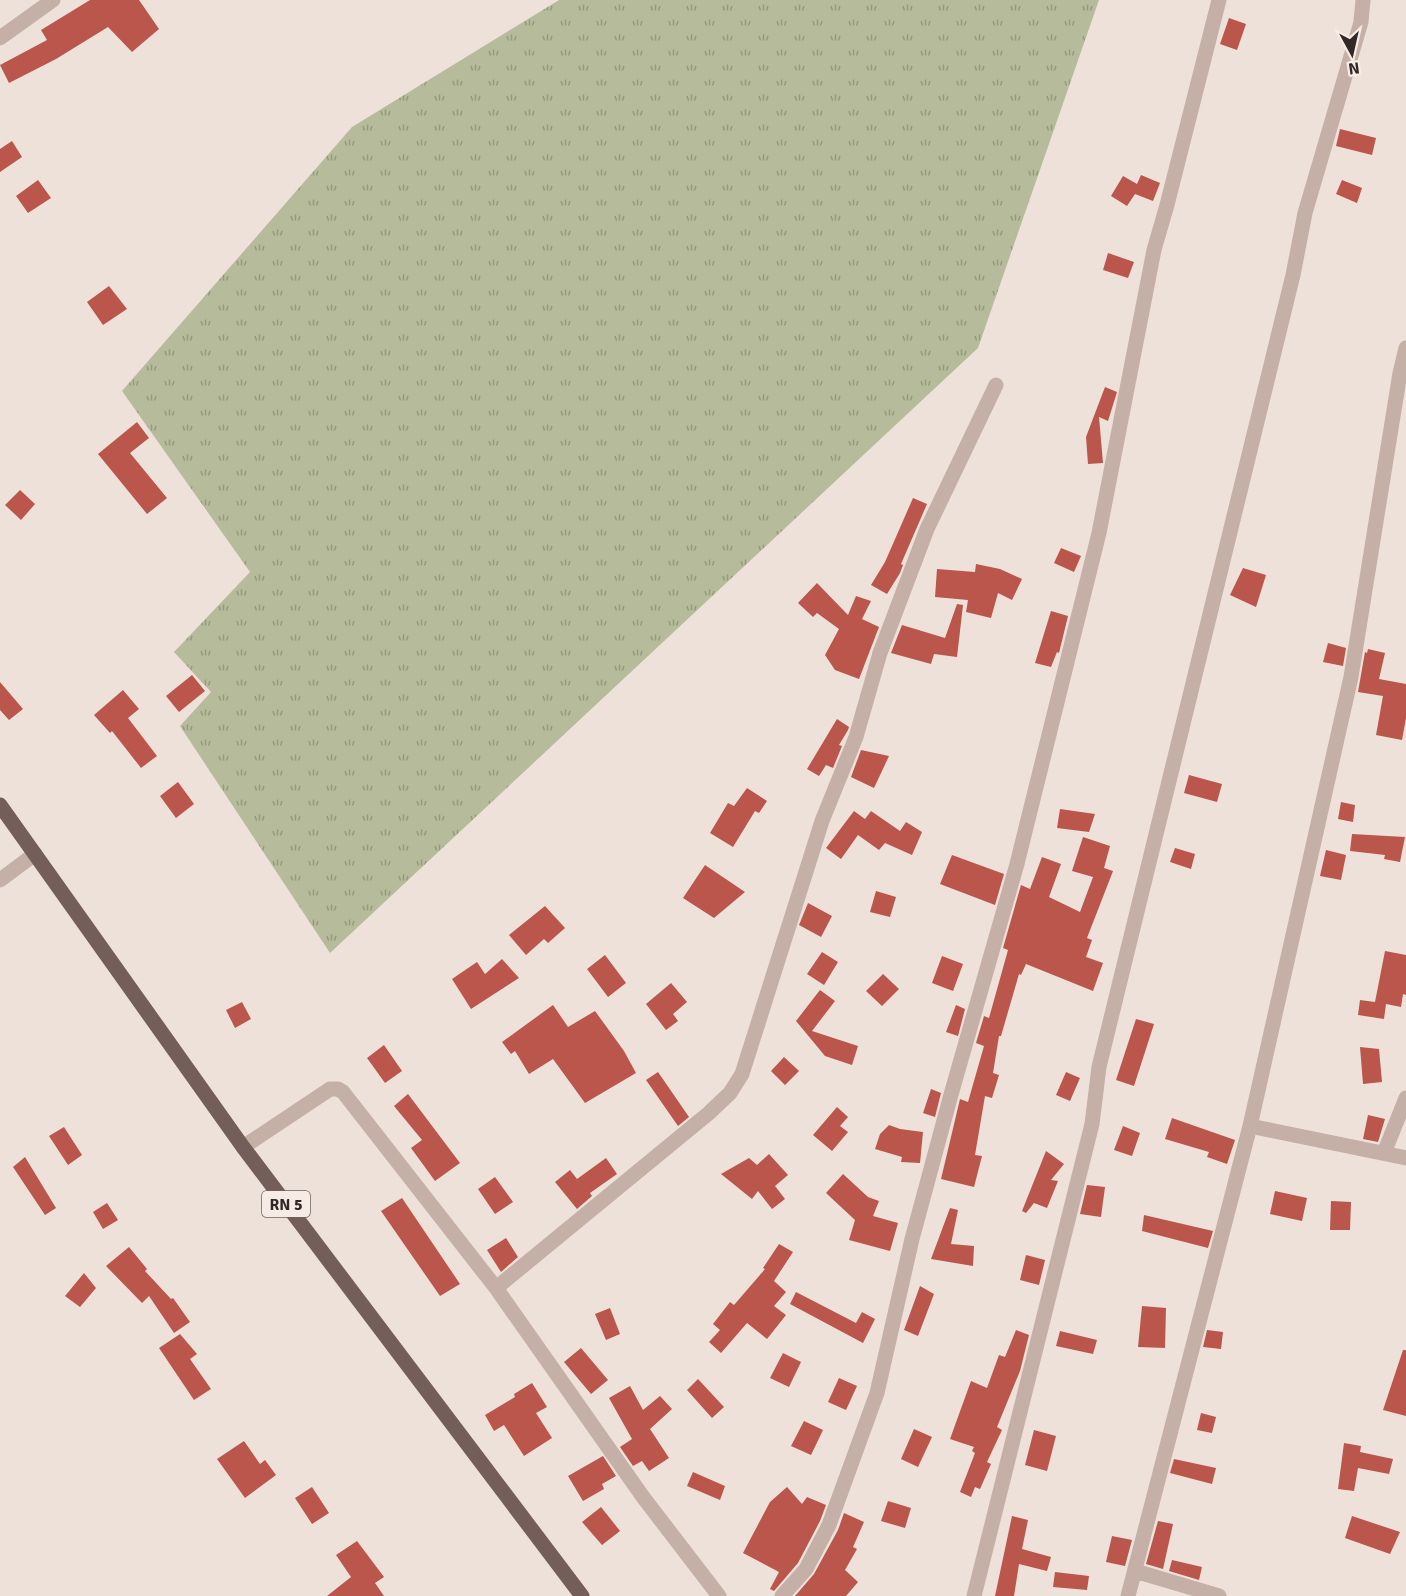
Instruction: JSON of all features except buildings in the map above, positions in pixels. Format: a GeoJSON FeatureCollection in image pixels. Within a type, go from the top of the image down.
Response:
{"type":"FeatureCollection","features":[{"type":"Feature","properties":{"kind":"main road","name":"RN 5"},"geometry":{"type":"LineString","coordinates":[[0,805],[243,1147],[582,1596]]}},
{"type":"Feature","properties":{"kind":"street"},"geometry":{"type":"LineString","coordinates":[[0,38],[53,0]]}},
{"type":"Feature","properties":{"kind":"street"},"geometry":{"type":"LineString","coordinates":[[782,1596],[806,1569],[829,1525],[877,1393],[912,1239],[1017,864],[1099,533],[1154,250],[1219,0]]}},
{"type":"Feature","properties":{"kind":"street"},"geometry":{"type":"LineString","coordinates":[[974,1596],[1092,1124],[1098,1067],[1293,275],[1305,213],[1361,22],[1363,0]]}},
{"type":"Feature","properties":{"kind":"street"},"geometry":{"type":"LineString","coordinates":[[1128,1596],[1250,1126],[1351,677],[1398,384],[1406,348]]}},
{"type":"Feature","properties":{"kind":"street"},"geometry":{"type":"LineString","coordinates":[[496,1288],[710,1113],[729,1093],[742,1074],[822,820],[856,737],[884,643],[927,529],[996,385]]}},
{"type":"Feature","properties":{"kind":"street"},"geometry":{"type":"LineString","coordinates":[[0,880],[35,854]]}},
{"type":"Feature","properties":{"kind":"street"},"geometry":{"type":"LineString","coordinates":[[243,1147],[330,1089],[343,1092],[496,1288],[643,1497],[719,1596]]}},
{"type":"Feature","properties":{"kind":"street"},"geometry":{"type":"LineString","coordinates":[[1384,1153],[1406,1098]]}},
{"type":"Feature","properties":{"kind":"street"},"geometry":{"type":"LineString","coordinates":[[1250,1126],[1406,1158]]}},
{"type":"Feature","properties":{"kind":"street"},"geometry":{"type":"LineString","coordinates":[[1134,1571],[1219,1596]]}},
{"type":"Feature","properties":{"kind":"green space"},"geometry":{"type":"Polygon","coordinates":[[[559,0],[1099,0],[978,348],[330,953],[180,726],[211,692],[174,652],[250,572],[122,391],[352,127],[559,0]]]}}]}
